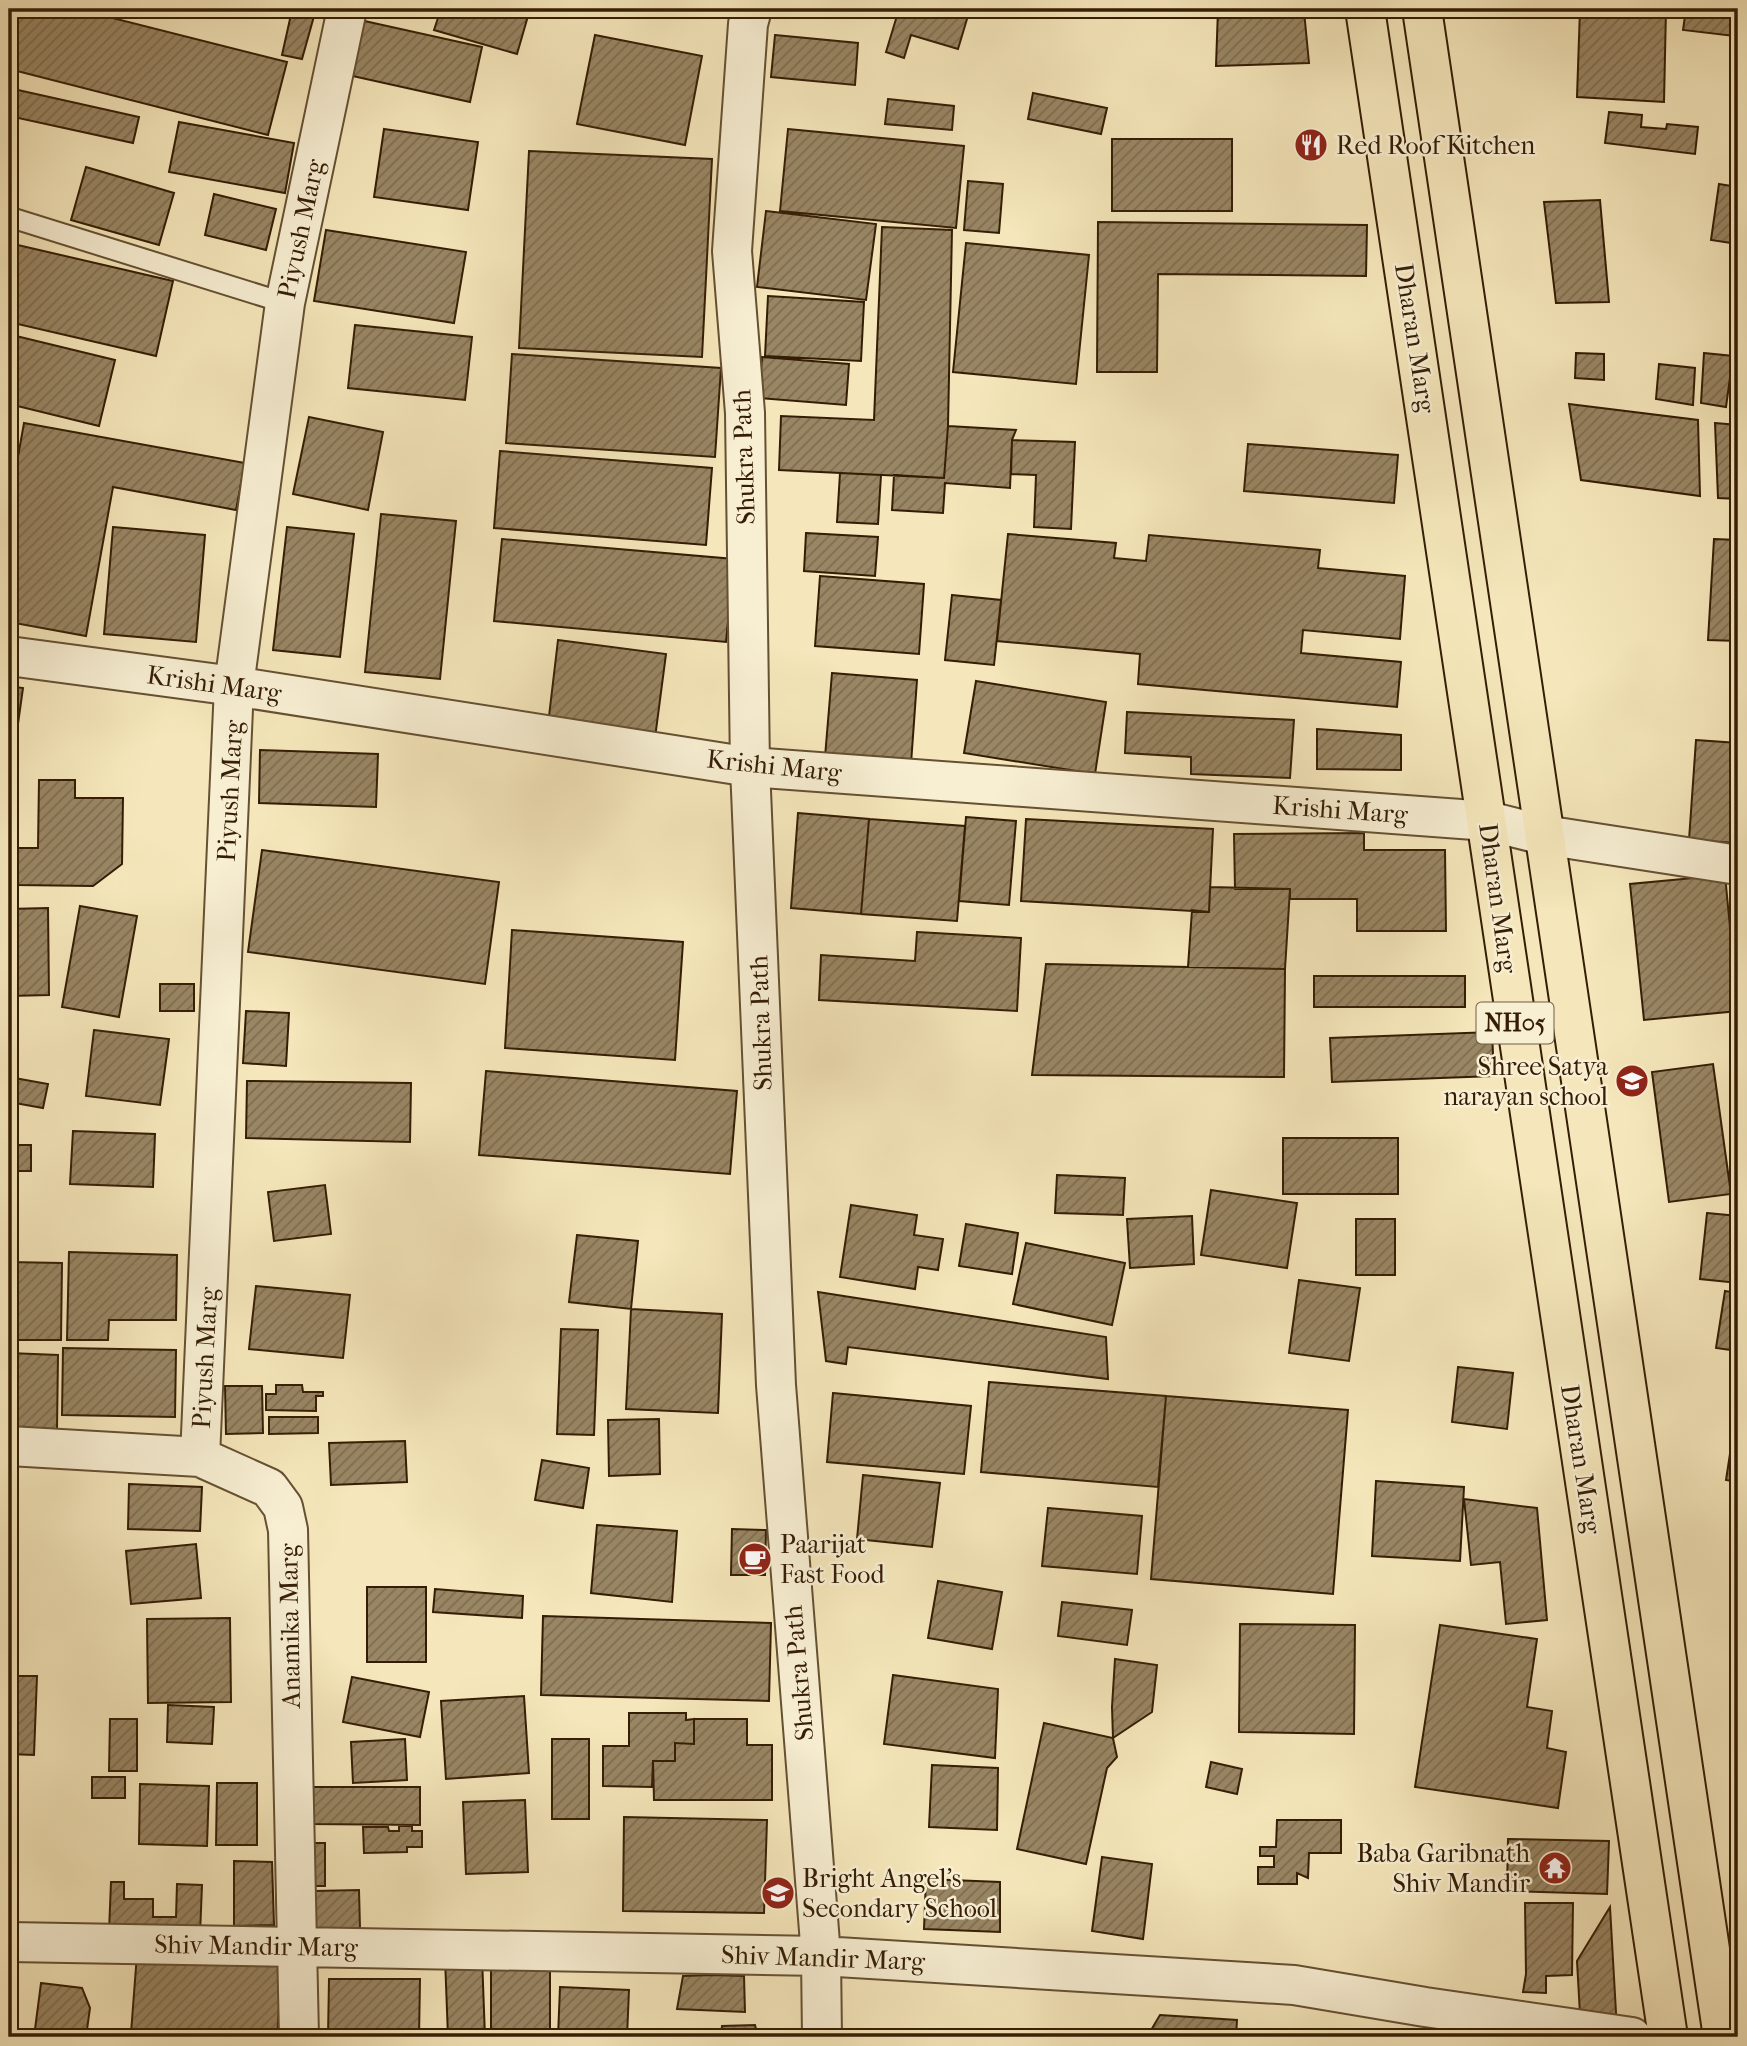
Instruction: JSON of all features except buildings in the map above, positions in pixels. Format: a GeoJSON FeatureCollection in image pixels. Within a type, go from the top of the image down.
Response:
{"type":"FeatureCollection","features":[{"type":"Feature","properties":{"kind":"main road","name":"Dharan Marg"},"geometry":{"type":"LineString","coordinates":[[1365,9],[1668,2037]]}},
{"type":"Feature","properties":{"kind":"main road","name":"Dharan Marg"},"geometry":{"type":"LineString","coordinates":[[1422,9],[1723,2037]]}},
{"type":"Feature","properties":{"kind":"street","name":"Piyush Marg"},"geometry":{"type":"LineString","coordinates":[[200,1457],[234,686],[285,303],[347,9]]}},
{"type":"Feature","properties":{"kind":"street","name":"Shukra Path"},"geometry":{"type":"LineString","coordinates":[[752,9],[748,24],[732,251],[744,413],[750,767],[776,1385],[821,1956],[822,2037]]}},
{"type":"Feature","properties":{"kind":"street","name":"Krishi Marg"},"geometry":{"type":"LineString","coordinates":[[9,656],[234,686],[750,767],[1488,821],[1544,835],[1738,865]]}},
{"type":"Feature","properties":{"kind":"street","name":"Anamika Marg"},"geometry":{"type":"LineString","coordinates":[[9,1446],[200,1457],[270,1488],[283,1507],[288,1530],[299,2037]]}},
{"type":"Feature","properties":{"kind":"street","name":"Shiv Mandir Marg"},"geometry":{"type":"LineString","coordinates":[[9,1942],[821,1956],[1294,1985],[1632,2037]]}},
{"type":"Feature","properties":{"kind":"lane"},"geometry":{"type":"LineString","coordinates":[[9,217],[285,303]]}},
{"type":"Feature","properties":{"kind":"place","name":"Red Roof Kitchen"},"geometry":{"type":"Point","coordinates":[1311,145]}},
{"type":"Feature","properties":{"kind":"place","name":"Shree Satya narayan school"},"geometry":{"type":"Point","coordinates":[1632,1081]}},
{"type":"Feature","properties":{"kind":"place","name":"Paarijat Fast Food"},"geometry":{"type":"Point","coordinates":[755,1559]}},
{"type":"Feature","properties":{"kind":"place","name":"Baba Garibnath Shiv Mandir"},"geometry":{"type":"Point","coordinates":[1555,1868]}},
{"type":"Feature","properties":{"kind":"place","name":"Bright Angel's Secondary School"},"geometry":{"type":"Point","coordinates":[778,1893]}}]}
